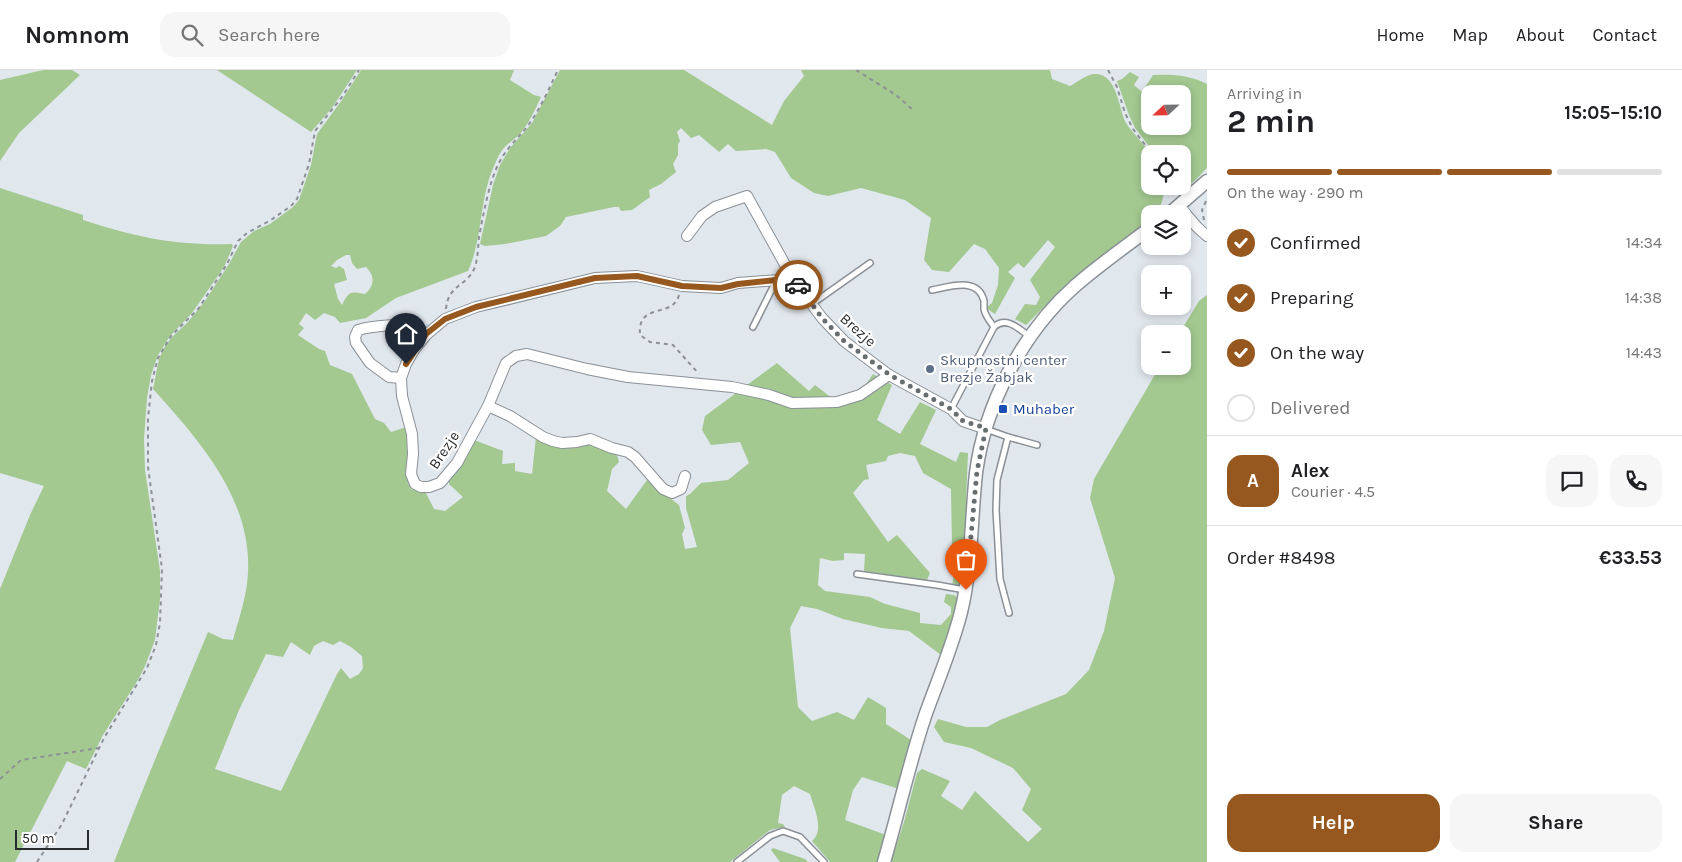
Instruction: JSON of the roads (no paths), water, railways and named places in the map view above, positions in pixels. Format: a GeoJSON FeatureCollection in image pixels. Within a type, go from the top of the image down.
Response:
{"type":"FeatureCollection","features":[{"type":"Feature","properties":{"kind":"street"},"geometry":{"type":"LineString","coordinates":[[1180,205],[1207,181]]}},
{"type":"Feature","properties":{"kind":"street","name":"Brezje"},"geometry":{"type":"LineString","coordinates":[[687,236],[702,216],[715,207],[746,196],[794,278],[822,318],[844,341],[890,375],[951,409],[963,421],[986,428]]}},
{"type":"Feature","properties":{"kind":"street"},"geometry":{"type":"LineString","coordinates":[[1191,223],[1207,236]]}},
{"type":"Feature","properties":{"kind":"street"},"geometry":{"type":"LineString","coordinates":[[884,862],[925,718],[961,612],[966,590],[977,471],[986,428],[1009,373],[1029,336],[1052,308],[1075,286],[1141,235]]}},
{"type":"Feature","properties":{"kind":"street"},"geometry":{"type":"LineString","coordinates":[[426,334],[417,328],[404,326],[366,328],[358,330],[355,337],[356,343],[370,363],[389,377],[401,378],[406,364],[426,334],[445,319],[476,307],[595,278],[637,276],[682,286],[721,288],[738,284],[794,278]]}},
{"type":"Feature","properties":{"kind":"street","name":"Brezje"},"geometry":{"type":"LineString","coordinates":[[401,378],[402,396],[412,434],[411,474],[415,484],[421,487],[429,487],[440,483],[457,463],[488,406],[506,363],[516,356],[527,354],[628,377],[732,387],[769,395],[792,403],[837,402],[860,395],[890,375]]}},
{"type":"Feature","properties":{"kind":"street"},"geometry":{"type":"LineString","coordinates":[[488,406],[510,416],[543,438],[562,443],[590,439],[628,452],[636,457],[663,489],[672,493],[681,489],[685,476]]}},
{"type":"Feature","properties":{"kind":"lane"},"geometry":{"type":"LineString","coordinates":[[812,304],[870,263]]}},
{"type":"Feature","properties":{"kind":"lane"},"geometry":{"type":"LineString","coordinates":[[753,327],[776,281]]}},
{"type":"Feature","properties":{"kind":"lane"},"geometry":{"type":"LineString","coordinates":[[932,290],[966,284],[975,287],[984,301],[986,316],[994,327]]}},
{"type":"Feature","properties":{"kind":"lane"},"geometry":{"type":"LineString","coordinates":[[951,409],[994,327],[999,322],[1012,324],[1029,336]]}},
{"type":"Feature","properties":{"kind":"lane"},"geometry":{"type":"LineString","coordinates":[[986,428],[1036,446]]}},
{"type":"Feature","properties":{"kind":"lane"},"geometry":{"type":"LineString","coordinates":[[1008,437],[997,480],[996,510],[1000,579],[1009,613]]}},
{"type":"Feature","properties":{"kind":"lane"},"geometry":{"type":"LineString","coordinates":[[857,574],[966,590]]}},
{"type":"Feature","properties":{"kind":"lane"},"geometry":{"type":"LineString","coordinates":[[737,862],[770,836],[783,832],[800,837],[824,862]]}},
{"type":"Feature","properties":{"kind":"place","name":"Skupnostni center Brezje Žabjak"},"geometry":{"type":"Point","coordinates":[930,369]}},
{"type":"Feature","properties":{"kind":"place","name":"Muhaber"},"geometry":{"type":"Point","coordinates":[1003,409]}}]}
